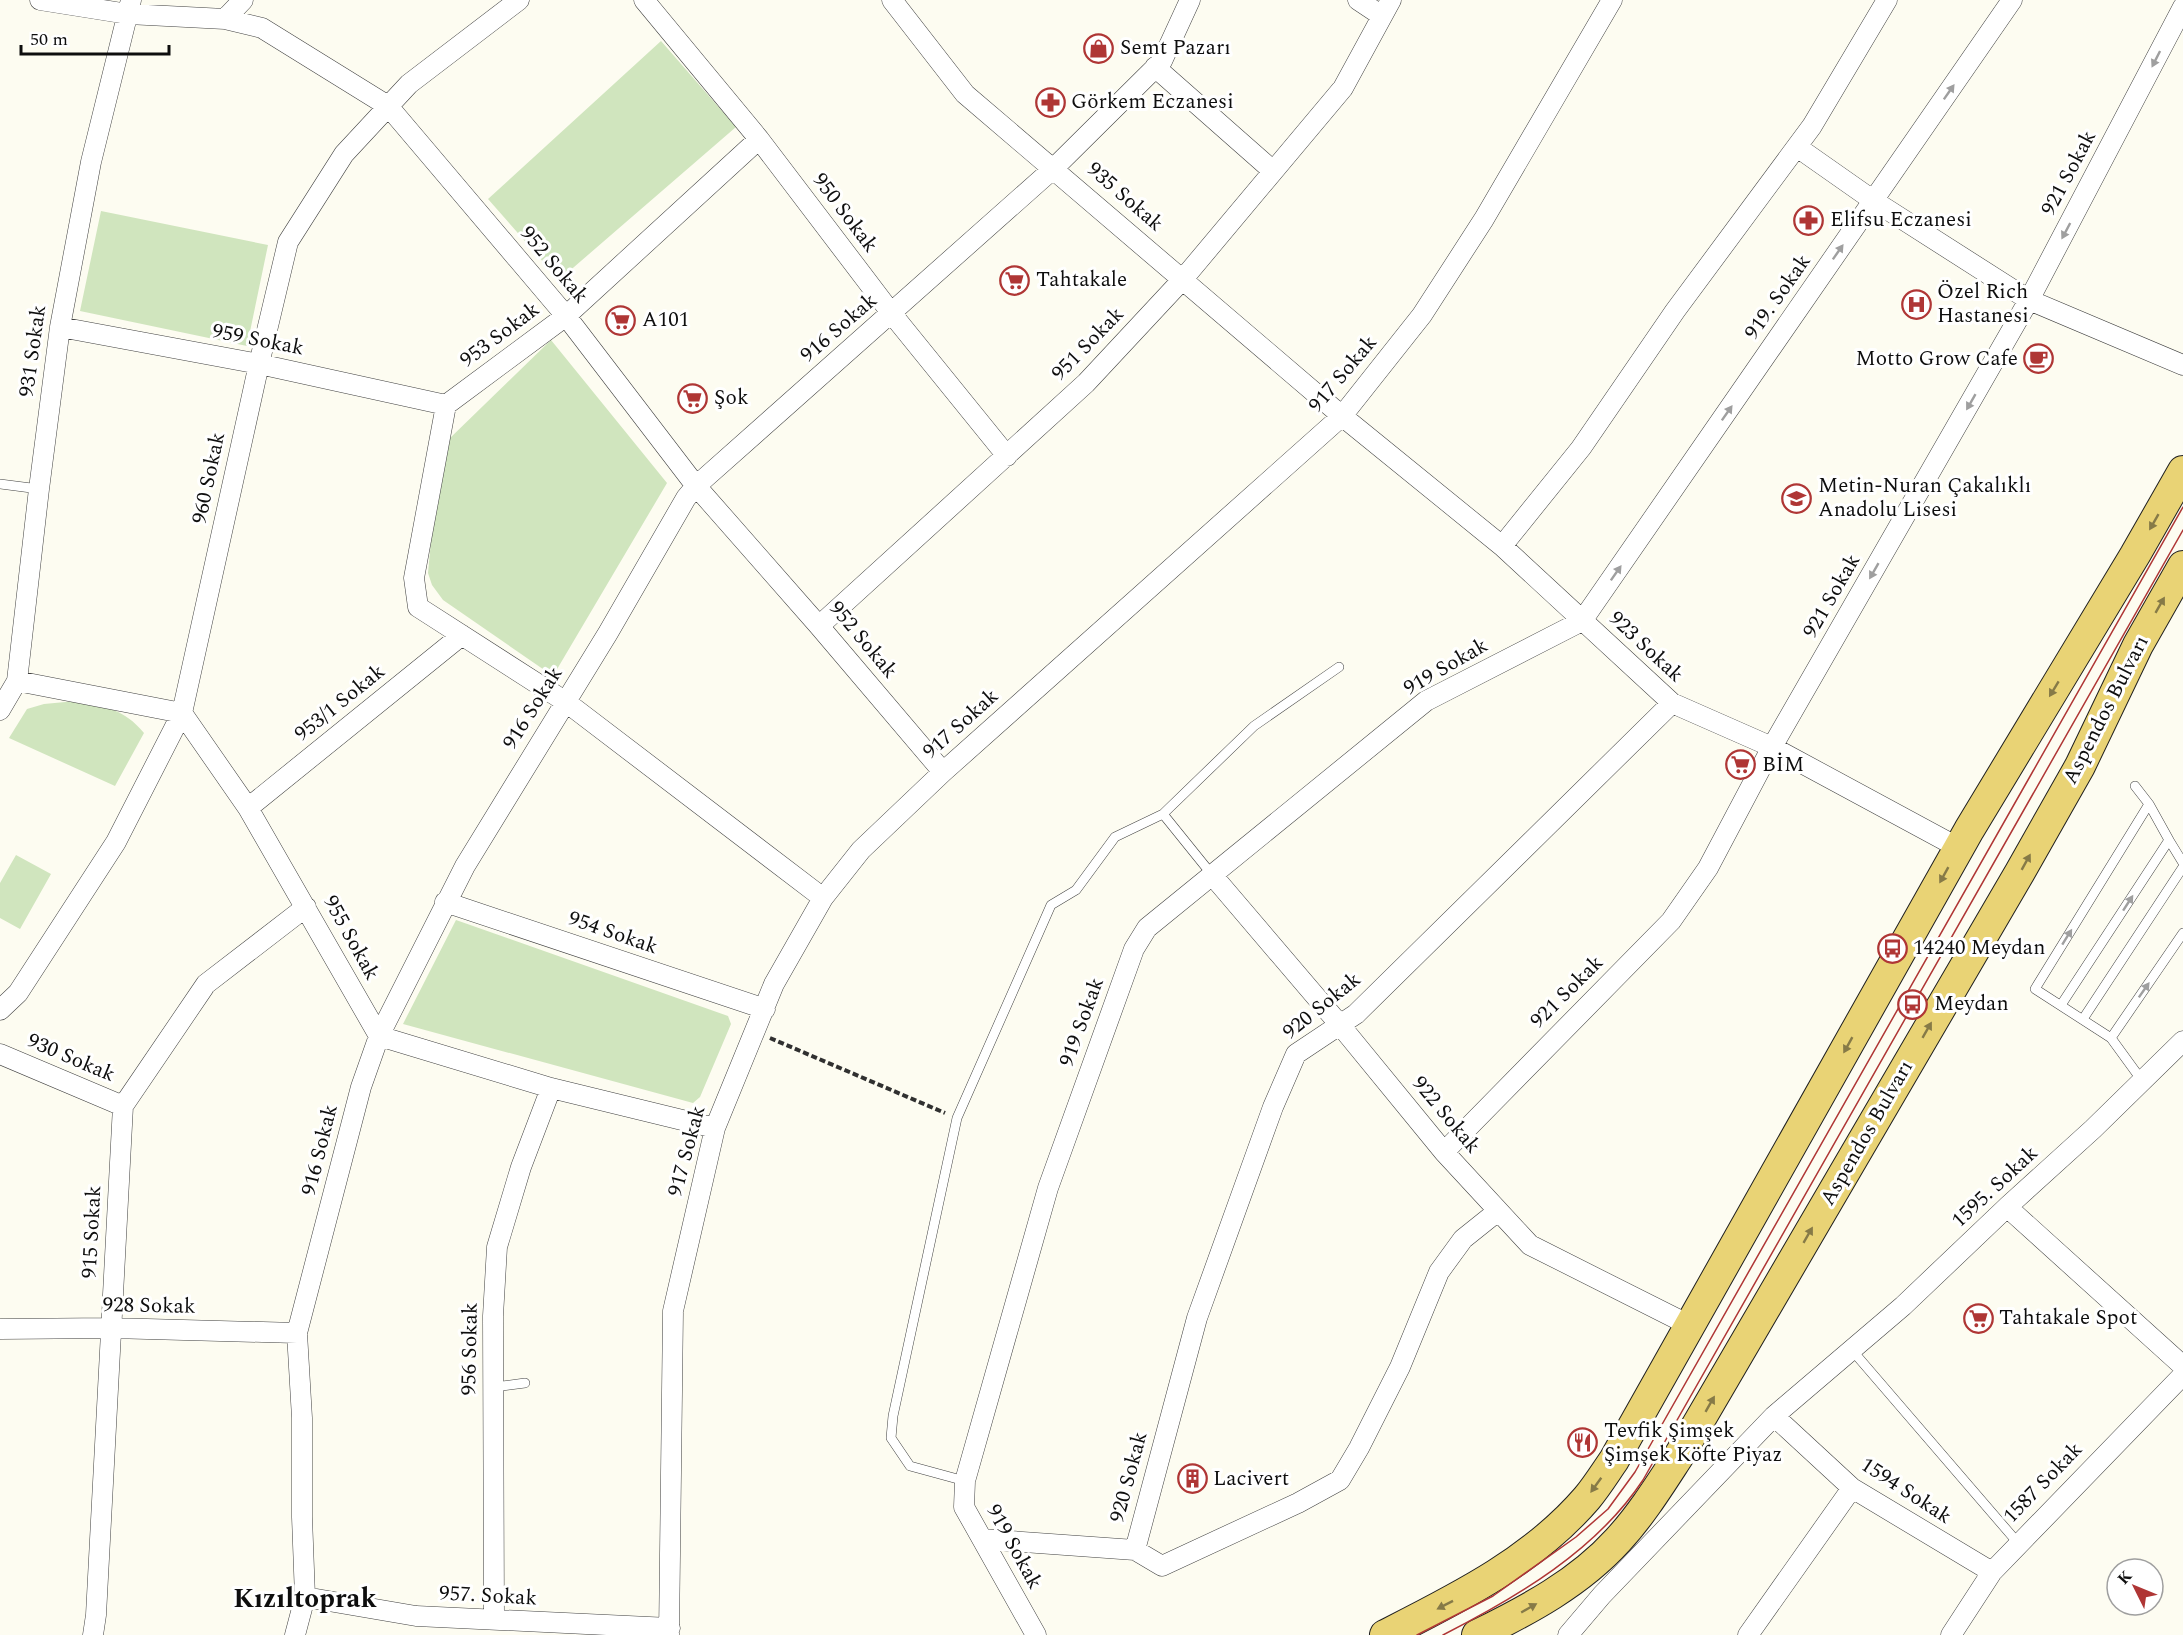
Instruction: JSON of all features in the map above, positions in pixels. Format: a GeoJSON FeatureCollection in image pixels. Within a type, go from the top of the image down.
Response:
{"type":"FeatureCollection","features":[{"type":"Feature","properties":{"kind":"main road"},"geometry":{"type":"LineString","coordinates":[[1385,1635],[1468,1593],[1542,1541],[1587,1498],[1614,1460],[1959,848],[2183,471]]}},
{"type":"Feature","properties":{"kind":"main road","name":"Aspendos Bulvarı"},"geometry":{"type":"LineString","coordinates":[[1477,1635],[1540,1602],[1582,1574],[1602,1557],[1634,1521],[1680,1454],[2037,842],[2080,766],[2138,645],[2183,566]]}},
{"type":"Feature","properties":{"kind":"street","name":"952 Sokak"},"geometry":{"type":"LineString","coordinates":[[40,0],[130,7],[225,19],[262,27],[388,106],[566,316],[696,486],[943,772]]}},
{"type":"Feature","properties":{"kind":"street"},"geometry":{"type":"LineString","coordinates":[[225,19],[243,0]]}},
{"type":"Feature","properties":{"kind":"street","name":"960 Sokak"},"geometry":{"type":"LineString","coordinates":[[0,1010],[18,993],[116,842],[182,713],[288,242],[344,154],[409,84],[519,0]]}},
{"type":"Feature","properties":{"kind":"street","name":"950 Sokak"},"geometry":{"type":"LineString","coordinates":[[644,0],[759,139],[892,314],[1007,456]]}},
{"type":"Feature","properties":{"kind":"street","name":"935 Sokak"},"geometry":{"type":"LineString","coordinates":[[891,0],[965,94],[1342,416]]}},
{"type":"Feature","properties":{"kind":"street","name":"916 Sokak"},"geometry":{"type":"LineString","coordinates":[[295,1635],[305,1596],[302,1418],[297,1333],[361,1087],[379,1036],[445,902],[686,498],[696,486],[1054,168],[1162,61],[1190,0]]}},
{"type":"Feature","properties":{"kind":"street"},"geometry":{"type":"LineString","coordinates":[[1358,0],[1387,8]]}},
{"type":"Feature","properties":{"kind":"street","name":"917 Sokak"},"geometry":{"type":"LineString","coordinates":[[670,1632],[673,1311],[715,1128],[774,984],[823,898],[861,850],[943,772],[1342,416],[1422,315],[1484,219],[1612,0]]}},
{"type":"Feature","properties":{"kind":"street"},"geometry":{"type":"LineString","coordinates":[[1502,546],[1581,448],[1674,311],[1812,126],[1887,0]]}},
{"type":"Feature","properties":{"kind":"street","name":"919. Sokak"},"geometry":{"type":"LineString","coordinates":[[1582,621],[2012,0]]}},
{"type":"Feature","properties":{"kind":"street","name":"931 Sokak"},"geometry":{"type":"LineString","coordinates":[[0,710],[17,681],[60,327],[91,162],[130,7]]}},
{"type":"Feature","properties":{"kind":"street","name":"921 Sokak"},"geometry":{"type":"LineString","coordinates":[[1444,1152],[1671,921],[1708,868],[1772,747],[2029,300],[2183,7]]}},
{"type":"Feature","properties":{"kind":"street","name":"951 Sokak"},"geometry":{"type":"LineString","coordinates":[[819,626],[1086,383],[1183,279],[1343,88],[1387,8]]}},
{"type":"Feature","properties":{"kind":"street"},"geometry":{"type":"LineString","coordinates":[[1155,67],[1273,171]]}},
{"type":"Feature","properties":{"kind":"street","name":"953 Sokak"},"geometry":{"type":"LineString","coordinates":[[446,405],[566,316],[759,139]]}},
{"type":"Feature","properties":{"kind":"street"},"geometry":{"type":"LineString","coordinates":[[1797,147],[1874,201],[2029,300],[2183,366]]}},
{"type":"Feature","properties":{"kind":"street","name":"959 Sokak"},"geometry":{"type":"LineString","coordinates":[[60,327],[259,364],[446,405]]}},
{"type":"Feature","properties":{"kind":"street"},"geometry":{"type":"LineString","coordinates":[[446,405],[414,578],[418,607],[566,702],[823,898]]}},
{"type":"Feature","properties":{"kind":"street","name":"923 Sokak"},"geometry":{"type":"LineString","coordinates":[[1342,416],[1502,546],[1672,704],[1772,747],[1959,848]]}},
{"type":"Feature","properties":{"kind":"street","name":"919 Sokak"},"geometry":{"type":"LineString","coordinates":[[1036,1635],[964,1507],[965,1481],[1048,1188],[1134,949],[1148,928],[1426,701],[1582,621]]}},
{"type":"Feature","properties":{"kind":"street","name":"953/1 Sokak"},"geometry":{"type":"LineString","coordinates":[[248,808],[462,635]]}},
{"type":"Feature","properties":{"kind":"street"},"geometry":{"type":"LineString","coordinates":[[17,681],[182,713]]}},
{"type":"Feature","properties":{"kind":"street","name":"920 Sokak"},"geometry":{"type":"LineString","coordinates":[[1135,1550],[1197,1318],[1273,1107],[1296,1054],[1356,1014],[1672,704]]}},
{"type":"Feature","properties":{"kind":"street","name":"955 Sokak"},"geometry":{"type":"LineString","coordinates":[[182,713],[248,808],[379,1036]]}},
{"type":"Feature","properties":{"kind":"street","name":"922 Sokak"},"geometry":{"type":"LineString","coordinates":[[1213,876],[1444,1152],[1530,1245],[1691,1326]]}},
{"type":"Feature","properties":{"kind":"street","name":"954 Sokak"},"geometry":{"type":"LineString","coordinates":[[445,902],[765,1009]]}},
{"type":"Feature","properties":{"kind":"street"},"geometry":{"type":"LineString","coordinates":[[123,1106],[206,984],[306,907]]}},
{"type":"Feature","properties":{"kind":"street"},"geometry":{"type":"LineString","coordinates":[[379,1036],[551,1088],[715,1128]]}},
{"type":"Feature","properties":{"kind":"street","name":"1595. Sokak"},"geometry":{"type":"LineString","coordinates":[[1568,1635],[1602,1595],[1774,1416],[1835,1362],[1904,1306],[2143,1082],[2183,1041]]}},
{"type":"Feature","properties":{"kind":"street","name":"930 Sokak"},"geometry":{"type":"LineString","coordinates":[[0,1054],[123,1106]]}},
{"type":"Feature","properties":{"kind":"street","name":"956 Sokak"},"geometry":{"type":"LineString","coordinates":[[494,1620],[493,1316],[497,1246],[521,1167],[551,1088]]}},
{"type":"Feature","properties":{"kind":"street","name":"915 Sokak"},"geometry":{"type":"LineString","coordinates":[[93,1635],[96,1615],[123,1106]]}},
{"type":"Feature","properties":{"kind":"street"},"geometry":{"type":"LineString","coordinates":[[2007,1207],[2183,1366]]}},
{"type":"Feature","properties":{"kind":"street"},"geometry":{"type":"LineString","coordinates":[[982,1539],[1135,1550],[1162,1566],[1298,1503],[1340,1480],[1400,1367],[1439,1272],[1463,1239],[1498,1211]]}},
{"type":"Feature","properties":{"kind":"street","name":"928 Sokak"},"geometry":{"type":"LineString","coordinates":[[0,1329],[111,1328],[297,1333]]}},
{"type":"Feature","properties":{"kind":"street","name":"1587 Sokak"},"geometry":{"type":"LineString","coordinates":[[1951,1635],[1992,1572],[2183,1375]]}},
{"type":"Feature","properties":{"kind":"street","name":"1594 Sokak"},"geometry":{"type":"LineString","coordinates":[[1774,1416],[1852,1488],[1992,1572]]}},
{"type":"Feature","properties":{"kind":"street"},"geometry":{"type":"LineString","coordinates":[[1749,1635],[1852,1488]]}},
{"type":"Feature","properties":{"kind":"street","name":"957. Sokak"},"geometry":{"type":"LineString","coordinates":[[305,1596],[413,1626],[494,1620],[670,1632]]}},
{"type":"Feature","properties":{"kind":"lane"},"geometry":{"type":"LineString","coordinates":[[0,484],[39,489]]}},
{"type":"Feature","properties":{"kind":"lane"},"geometry":{"type":"LineString","coordinates":[[965,1481],[910,1467],[891,1438],[893,1416],[957,1118],[1051,905],[1076,890],[1115,837],[1163,814],[1254,726],[1339,667]]}},
{"type":"Feature","properties":{"kind":"lane"},"geometry":{"type":"LineString","coordinates":[[2135,786],[2149,804],[2183,863]]}},
{"type":"Feature","properties":{"kind":"lane"},"geometry":{"type":"LineString","coordinates":[[2143,1082],[2110,1038],[2035,989],[2149,804]]}},
{"type":"Feature","properties":{"kind":"lane"},"geometry":{"type":"LineString","coordinates":[[1163,814],[1213,876]]}},
{"type":"Feature","properties":{"kind":"lane"},"geometry":{"type":"LineString","coordinates":[[2061,1005],[2169,840]]}},
{"type":"Feature","properties":{"kind":"lane"},"geometry":{"type":"LineString","coordinates":[[2083,1019],[2183,867]]}},
{"type":"Feature","properties":{"kind":"lane"},"geometry":{"type":"LineString","coordinates":[[2110,1038],[2183,933]]}},
{"type":"Feature","properties":{"kind":"lane"},"geometry":{"type":"LineString","coordinates":[[1851,1349],[2018,1543]]}},
{"type":"Feature","properties":{"kind":"lane"},"geometry":{"type":"LineString","coordinates":[[494,1387],[525,1383]]}},
{"type":"Feature","properties":{"kind":"path"},"geometry":{"type":"LineString","coordinates":[[755,1032],[957,1118]]}},
{"type":"Feature","properties":{"kind":"green space"},"geometry":{"type":"Polygon","coordinates":[[[661,41],[736,127],[559,280],[488,199],[661,41]]]}},
{"type":"Feature","properties":{"kind":"green space"},"geometry":{"type":"Polygon","coordinates":[[[101,211],[268,245],[247,346],[80,311],[101,211]]]}},
{"type":"Feature","properties":{"kind":"green space"},"geometry":{"type":"Polygon","coordinates":[[[551,340],[667,483],[553,676],[443,600],[432,585],[428,573],[434,508],[448,440],[551,340]]]}},
{"type":"Feature","properties":{"kind":"green space"},"geometry":{"type":"Polygon","coordinates":[[[76,701],[114,710],[129,718],[144,733],[115,786],[9,738],[27,709],[44,704],[76,701]]]}},
{"type":"Feature","properties":{"kind":"green space"},"geometry":{"type":"Polygon","coordinates":[[[16,855],[51,874],[20,929],[0,918],[0,883],[16,855]]]}},
{"type":"Feature","properties":{"kind":"green space"},"geometry":{"type":"Polygon","coordinates":[[[456,920],[728,1016],[731,1024],[700,1097],[693,1103],[403,1024],[456,920]]]}},
{"type":"Feature","properties":{"kind":"tram line"},"geometry":{"type":"LineString","coordinates":[[1417,1635],[1493,1596],[1576,1537],[1608,1509],[1635,1472],[2183,507]]}},
{"type":"Feature","properties":{"kind":"tram line"},"geometry":{"type":"LineString","coordinates":[[1443,1635],[1499,1605],[1579,1550],[1624,1505],[1643,1480],[2183,530]]}},
{"type":"Feature","properties":{"kind":"place","name":"Semt Pazarı"},"geometry":{"type":"Point","coordinates":[1099,48]}},
{"type":"Feature","properties":{"kind":"place","name":"Görkem Eczanesi"},"geometry":{"type":"Point","coordinates":[1050,102]}},
{"type":"Feature","properties":{"kind":"place","name":"Elifsu Eczanesi"},"geometry":{"type":"Point","coordinates":[1809,220]}},
{"type":"Feature","properties":{"kind":"place","name":"Tahtakale"},"geometry":{"type":"Point","coordinates":[1015,280]}},
{"type":"Feature","properties":{"kind":"place","name":"Özel Rich Hastanesi"},"geometry":{"type":"Point","coordinates":[1916,304]}},
{"type":"Feature","properties":{"kind":"place","name":"A101"},"geometry":{"type":"Point","coordinates":[621,320]}},
{"type":"Feature","properties":{"kind":"place","name":"Motto Grow Cafe"},"geometry":{"type":"Point","coordinates":[2039,359]}},
{"type":"Feature","properties":{"kind":"place","name":"Şok"},"geometry":{"type":"Point","coordinates":[693,398]}},
{"type":"Feature","properties":{"kind":"place","name":"Metin-Nuran Çakalıklı Anadolu Lisesi"},"geometry":{"type":"Point","coordinates":[1797,498]}},
{"type":"Feature","properties":{"kind":"place","name":"BİM"},"geometry":{"type":"Point","coordinates":[1741,765]}},
{"type":"Feature","properties":{"kind":"place","name":"14240 Meydan"},"geometry":{"type":"Point","coordinates":[1892,948]}},
{"type":"Feature","properties":{"kind":"place","name":"Meydan"},"geometry":{"type":"Point","coordinates":[1913,1004]}},
{"type":"Feature","properties":{"kind":"place","name":"Tahtakale Spot"},"geometry":{"type":"Point","coordinates":[1978,1318]}},
{"type":"Feature","properties":{"kind":"place","name":"Tevfik Şimşek Şimşek Köfte Piyaz"},"geometry":{"type":"Point","coordinates":[1583,1443]}},
{"type":"Feature","properties":{"kind":"place","name":"Lacivert"},"geometry":{"type":"Point","coordinates":[1192,1479]}},
{"type":"Feature","properties":{"kind":"district","name":"Kızıltoprak"},"geometry":{"type":"Point","coordinates":[305,1599]}}]}
